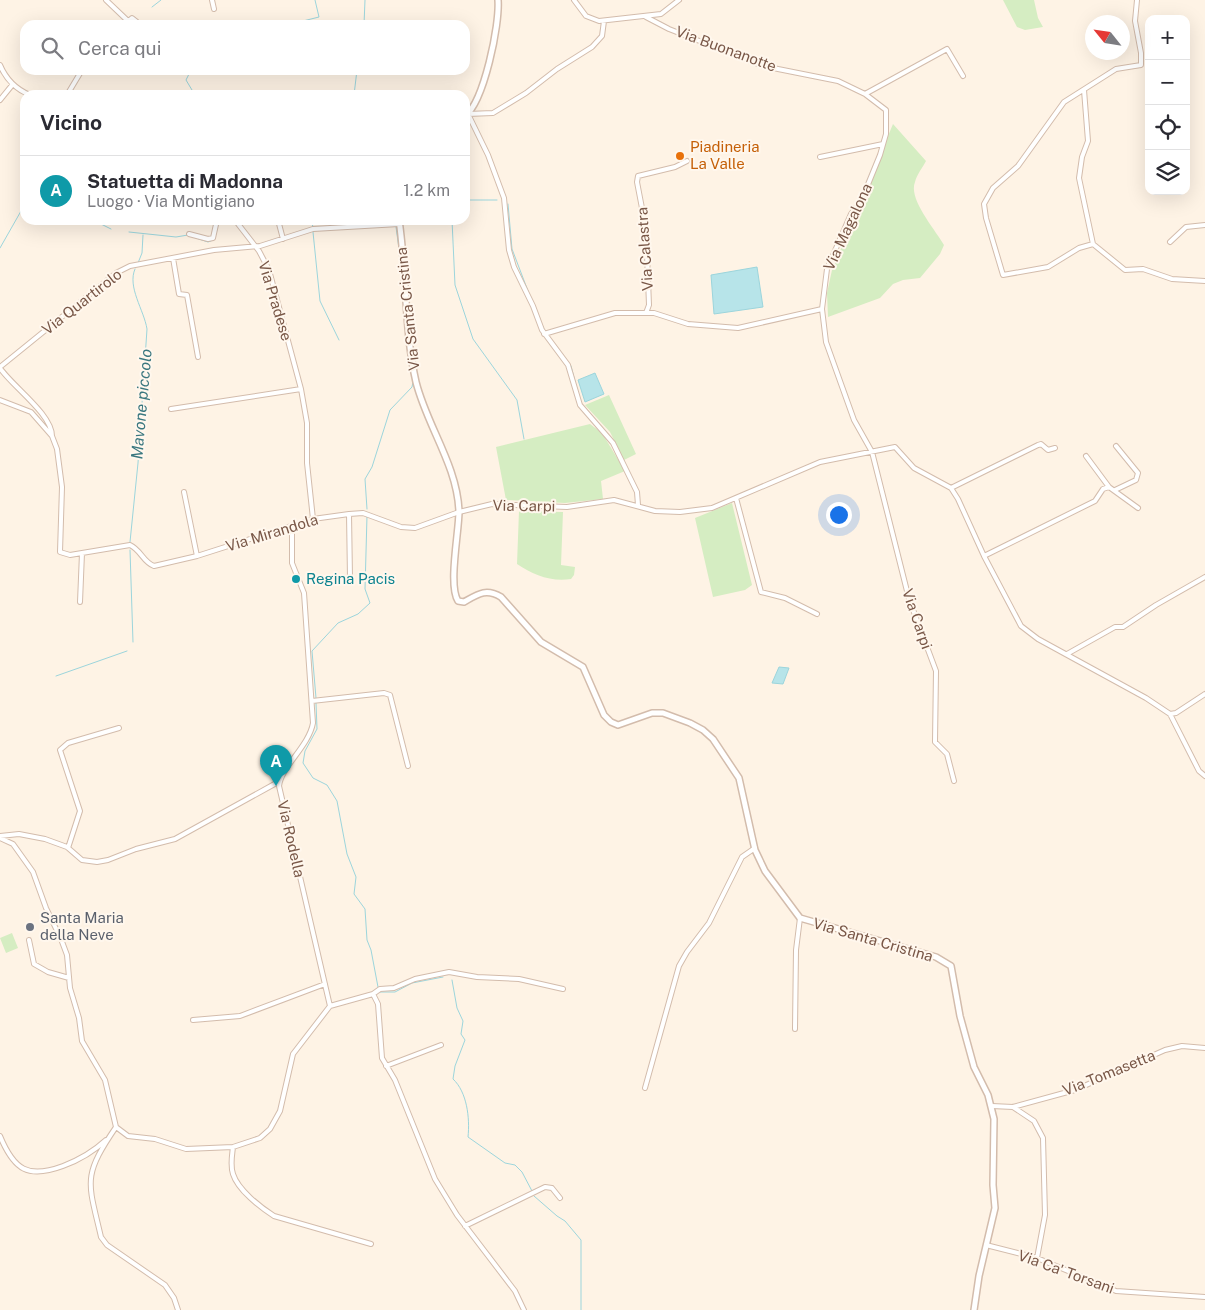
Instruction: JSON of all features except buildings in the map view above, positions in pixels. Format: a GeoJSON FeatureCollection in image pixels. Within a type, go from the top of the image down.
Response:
{"type":"FeatureCollection","features":[{"type":"Feature","properties":{"kind":"street"},"geometry":{"type":"LineString","coordinates":[[106,0],[123,20]]}},
{"type":"Feature","properties":{"kind":"street"},"geometry":{"type":"LineString","coordinates":[[212,0],[214,9]]}},
{"type":"Feature","properties":{"kind":"street"},"geometry":{"type":"LineString","coordinates":[[470,108],[480,91],[491,55],[498,17],[498,0]]}},
{"type":"Feature","properties":{"kind":"street"},"geometry":{"type":"LineString","coordinates":[[574,0],[586,16],[592,20],[604,21],[630,16],[646,17],[666,12],[680,0]]}},
{"type":"Feature","properties":{"kind":"street"},"geometry":{"type":"LineString","coordinates":[[1092,244],[1079,248],[1048,267],[1003,275],[986,218],[984,204],[993,188],[1018,166],[1064,102],[1116,69],[1141,66],[1141,53],[1134,21],[1136,0]]}},
{"type":"Feature","properties":{"kind":"street","name":"Via Buonanotte"},"geometry":{"type":"LineString","coordinates":[[646,17],[669,29],[763,66],[828,78],[865,94],[886,110]]}},
{"type":"Feature","properties":{"kind":"street"},"geometry":{"type":"LineString","coordinates":[[470,115],[493,113],[526,93],[557,69],[592,47],[602,36],[604,21]]}},
{"type":"Feature","properties":{"kind":"street"},"geometry":{"type":"LineString","coordinates":[[865,94],[946,48],[963,76]]}},
{"type":"Feature","properties":{"kind":"street"},"geometry":{"type":"LineString","coordinates":[[0,65],[13,84],[22,90]]}},
{"type":"Feature","properties":{"kind":"street"},"geometry":{"type":"LineString","coordinates":[[70,90],[79,75]]}},
{"type":"Feature","properties":{"kind":"street"},"geometry":{"type":"LineString","coordinates":[[0,100],[13,84]]}},
{"type":"Feature","properties":{"kind":"street"},"geometry":{"type":"LineString","coordinates":[[1084,90],[1088,141],[1082,157],[1078,178],[1092,244],[1125,270],[1143,269],[1172,279],[1205,280]]}},
{"type":"Feature","properties":{"kind":"street","name":"Via Magalona"},"geometry":{"type":"LineString","coordinates":[[872,452],[854,420],[835,370],[826,342],[822,309],[827,269],[851,214],[862,199],[883,144],[886,110]]}},
{"type":"Feature","properties":{"kind":"street"},"geometry":{"type":"LineString","coordinates":[[470,122],[488,155],[504,198],[509,250],[514,267],[544,334],[568,365],[580,405],[613,443],[637,492],[638,505]]}},
{"type":"Feature","properties":{"kind":"street"},"geometry":{"type":"LineString","coordinates":[[820,157],[883,144]]}},
{"type":"Feature","properties":{"kind":"street","name":"Via Calastra"},"geometry":{"type":"LineString","coordinates":[[646,313],[648,306],[646,230],[637,182],[638,176],[675,167],[687,161]]}},
{"type":"Feature","properties":{"kind":"street"},"geometry":{"type":"LineString","coordinates":[[188,234],[191,233],[208,240],[213,238],[217,225]]}},
{"type":"Feature","properties":{"kind":"street","name":"Via Pradese"},"geometry":{"type":"LineString","coordinates":[[239,225],[255,246],[269,270],[301,389],[307,423],[307,463],[313,519]]}},
{"type":"Feature","properties":{"kind":"street"},"geometry":{"type":"LineString","coordinates":[[279,225],[283,239]]}},
{"type":"Feature","properties":{"kind":"street","name":"Via Quartirolo"},"geometry":{"type":"LineString","coordinates":[[0,367],[116,273],[130,266],[214,250],[255,246],[313,229],[362,225]]}},
{"type":"Feature","properties":{"kind":"street","name":"Via Santa Cristina"},"geometry":{"type":"LineString","coordinates":[[399,225],[412,362],[425,413],[452,473],[459,512],[454,588],[458,601],[464,602],[486,592],[493,592],[502,598],[541,642],[583,667],[604,715],[611,722],[618,725],[652,713],[663,713],[703,730],[723,751],[739,778],[754,848],[765,871],[800,918],[936,957],[951,966],[960,1016],[974,1067],[992,1106],[994,1119],[993,1185],[995,1208],[974,1310]]}},
{"type":"Feature","properties":{"kind":"street"},"geometry":{"type":"LineString","coordinates":[[1170,242],[1186,227],[1192,225],[1205,226]]}},
{"type":"Feature","properties":{"kind":"street"},"geometry":{"type":"LineString","coordinates":[[173,258],[179,294],[187,295],[198,358]]}},
{"type":"Feature","properties":{"kind":"street","name":"Via Calastra"},"geometry":{"type":"LineString","coordinates":[[544,334],[615,313],[646,313],[695,325],[738,328],[822,309]]}},
{"type":"Feature","properties":{"kind":"street"},"geometry":{"type":"LineString","coordinates":[[0,367],[41,413],[48,423],[52,436]]}},
{"type":"Feature","properties":{"kind":"street"},"geometry":{"type":"LineString","coordinates":[[171,409],[301,389]]}},
{"type":"Feature","properties":{"kind":"street","name":"Via Mirandola"},"geometry":{"type":"LineString","coordinates":[[0,400],[31,412],[52,436],[57,450],[62,487],[60,552],[70,555],[130,545],[135,547],[148,564],[154,566],[197,556],[313,519],[363,513],[402,527],[415,528],[459,512]]}},
{"type":"Feature","properties":{"kind":"street"},"geometry":{"type":"LineString","coordinates":[[1055,448],[1048,450],[1041,444],[1038,445],[951,488],[1021,626],[1038,639],[1146,698],[1170,714],[1199,771],[1205,776]]}},
{"type":"Feature","properties":{"kind":"street","name":"Via Carpi"},"geometry":{"type":"LineString","coordinates":[[459,512],[492,504],[567,507],[614,500],[654,510],[680,512],[712,508],[820,462],[872,452],[890,446],[895,447],[914,468],[951,488]]}},
{"type":"Feature","properties":{"kind":"street"},"geometry":{"type":"LineString","coordinates":[[1115,490],[1136,480],[1138,474],[1116,446]]}},
{"type":"Feature","properties":{"kind":"street","name":"Via Carpi"},"geometry":{"type":"LineString","coordinates":[[872,452],[909,598],[936,671],[935,742],[948,754],[954,781]]}},
{"type":"Feature","properties":{"kind":"street"},"geometry":{"type":"LineString","coordinates":[[1086,456],[1109,487],[1138,508]]}},
{"type":"Feature","properties":{"kind":"street"},"geometry":{"type":"LineString","coordinates":[[984,556],[1095,501],[1103,490],[1109,487]]}},
{"type":"Feature","properties":{"kind":"street"},"geometry":{"type":"LineString","coordinates":[[184,492],[197,556]]}},
{"type":"Feature","properties":{"kind":"street"},"geometry":{"type":"LineString","coordinates":[[736,498],[761,592],[785,598],[817,614]]}},
{"type":"Feature","properties":{"kind":"street"},"geometry":{"type":"LineString","coordinates":[[349,514],[350,578]]}},
{"type":"Feature","properties":{"kind":"street","name":"Via Rodella"},"geometry":{"type":"LineString","coordinates":[[292,527],[294,570],[304,594],[313,723],[310,734],[280,781],[330,1006]]}},
{"type":"Feature","properties":{"kind":"street"},"geometry":{"type":"LineString","coordinates":[[80,602],[82,553]]}},
{"type":"Feature","properties":{"kind":"street"},"geometry":{"type":"LineString","coordinates":[[1067,654],[1115,627],[1123,627],[1156,604],[1205,577]]}},
{"type":"Feature","properties":{"kind":"street"},"geometry":{"type":"LineString","coordinates":[[312,701],[384,693],[390,695],[408,766]]}},
{"type":"Feature","properties":{"kind":"street"},"geometry":{"type":"LineString","coordinates":[[1170,714],[1176,713],[1205,694]]}},
{"type":"Feature","properties":{"kind":"street"},"geometry":{"type":"LineString","coordinates":[[68,848],[80,811],[60,750],[68,743],[119,728]]}},
{"type":"Feature","properties":{"kind":"street"},"geometry":{"type":"LineString","coordinates":[[0,837],[30,836],[60,843],[82,860],[97,862],[145,846],[165,843],[223,814],[280,781]]}},
{"type":"Feature","properties":{"kind":"street"},"geometry":{"type":"LineString","coordinates":[[0,837],[13,844],[34,872],[46,908],[67,955],[69,978],[79,1018],[82,1041],[105,1080],[116,1127],[128,1136],[155,1139],[186,1149],[233,1146],[260,1138],[270,1129],[282,1105],[293,1054],[330,1006],[373,994],[380,989],[394,988],[415,979],[449,972],[477,977],[519,979],[563,989]]}},
{"type":"Feature","properties":{"kind":"street"},"geometry":{"type":"LineString","coordinates":[[645,1088],[680,966],[687,952],[709,923],[742,858],[754,848]]}},
{"type":"Feature","properties":{"kind":"street","name":"Via Santa Cristina"},"geometry":{"type":"LineString","coordinates":[[795,1028],[796,950],[800,918]]}},
{"type":"Feature","properties":{"kind":"street"},"geometry":{"type":"LineString","coordinates":[[30,940],[34,964],[48,972],[69,978]]}},
{"type":"Feature","properties":{"kind":"street"},"geometry":{"type":"LineString","coordinates":[[193,1020],[240,1016],[325,984]]}},
{"type":"Feature","properties":{"kind":"street"},"geometry":{"type":"LineString","coordinates":[[373,994],[378,1004],[380,1051],[386,1066],[395,1080],[434,1179],[464,1226],[511,1285],[524,1310]]}},
{"type":"Feature","properties":{"kind":"street"},"geometry":{"type":"LineString","coordinates":[[386,1066],[441,1045]]}},
{"type":"Feature","properties":{"kind":"street","name":"Via Tomasetta"},"geometry":{"type":"LineString","coordinates":[[992,1106],[1013,1107],[1075,1090],[1165,1050],[1182,1046],[1205,1048]]}},
{"type":"Feature","properties":{"kind":"street"},"geometry":{"type":"LineString","coordinates":[[1013,1107],[1034,1121],[1043,1138],[1045,1216],[1037,1258]]}},
{"type":"Feature","properties":{"kind":"street"},"geometry":{"type":"LineString","coordinates":[[116,1127],[99,1154],[89,1180],[103,1242],[165,1286],[174,1298],[178,1310]]}},
{"type":"Feature","properties":{"kind":"street"},"geometry":{"type":"LineString","coordinates":[[0,1136],[5,1149],[12,1158],[32,1172],[48,1171],[75,1161],[94,1150],[110,1136]]}},
{"type":"Feature","properties":{"kind":"street"},"geometry":{"type":"LineString","coordinates":[[233,1146],[232,1174],[238,1184],[267,1212],[274,1216],[371,1244]]}},
{"type":"Feature","properties":{"kind":"street"},"geometry":{"type":"LineString","coordinates":[[94,1150],[99,1154]]}},
{"type":"Feature","properties":{"kind":"street"},"geometry":{"type":"LineString","coordinates":[[464,1226],[546,1187],[552,1188],[560,1198]]}},
{"type":"Feature","properties":{"kind":"street","name":"Via Ca' Torsani"},"geometry":{"type":"LineString","coordinates":[[986,1245],[1037,1258],[1116,1291],[1205,1296]]}},
{"type":"Feature","properties":{"kind":"green space"},"geometry":{"type":"Polygon","coordinates":[[[1003,0],[1034,0],[1038,18],[1043,27],[1025,30],[1017,27],[1003,0]]]}},
{"type":"Feature","properties":{"kind":"green space"},"geometry":{"type":"Polygon","coordinates":[[[893,124],[926,161],[915,182],[915,197],[944,245],[940,254],[920,278],[903,280],[893,284],[880,298],[828,317],[827,293],[832,270],[893,124]]]}},
{"type":"Feature","properties":{"kind":"green space"},"geometry":{"type":"Polygon","coordinates":[[[609,395],[636,454],[624,460],[610,432],[585,405],[609,395]]]}},
{"type":"Feature","properties":{"kind":"green space"},"geometry":{"type":"Polygon","coordinates":[[[590,424],[602,433],[625,471],[601,481],[603,499],[565,503],[506,500],[496,447],[590,424]]]}},
{"type":"Feature","properties":{"kind":"green space"},"geometry":{"type":"Polygon","coordinates":[[[732,503],[752,585],[745,590],[713,597],[695,518],[732,503]]]}},
{"type":"Feature","properties":{"kind":"green space"},"geometry":{"type":"Polygon","coordinates":[[[519,511],[563,512],[561,565],[575,567],[574,575],[571,579],[542,577],[517,564],[519,511]]]}},
{"type":"Feature","properties":{"kind":"green space"},"geometry":{"type":"Polygon","coordinates":[[[12,933],[18,948],[6,953],[0,938],[12,933]]]}},
{"type":"Feature","properties":{"kind":"water"},"geometry":{"type":"Polygon","coordinates":[[[757,267],[763,307],[714,314],[711,275],[757,267]]]}},
{"type":"Feature","properties":{"kind":"water"},"geometry":{"type":"Polygon","coordinates":[[[595,373],[604,394],[585,402],[578,380],[595,373]]]}},
{"type":"Feature","properties":{"kind":"water"},"geometry":{"type":"Polygon","coordinates":[[[779,667],[789,668],[783,684],[772,683],[779,667]]]}},
{"type":"Feature","properties":{"kind":"waterway","name":"Mavone piccolo"},"geometry":{"type":"LineString","coordinates":[[152,7],[161,0]]}},
{"type":"Feature","properties":{"kind":"waterway","name":"Mavone piccolo"},"geometry":{"type":"LineString","coordinates":[[307,20],[319,17],[315,0]]}},
{"type":"Feature","properties":{"kind":"waterway","name":"Mavone piccolo"},"geometry":{"type":"LineString","coordinates":[[364,20],[365,0]]}},
{"type":"Feature","properties":{"kind":"waterway","name":"Mavone piccolo"},"geometry":{"type":"LineString","coordinates":[[188,75],[186,80],[192,90]]}},
{"type":"Feature","properties":{"kind":"waterway","name":"Mavone piccolo"},"geometry":{"type":"LineString","coordinates":[[355,90],[356,75]]}},
{"type":"Feature","properties":{"kind":"waterway"},"geometry":{"type":"LineString","coordinates":[[470,200],[497,200]]}},
{"type":"Feature","properties":{"kind":"waterway"},"geometry":{"type":"LineString","coordinates":[[508,204],[512,249],[528,291]]}},
{"type":"Feature","properties":{"kind":"waterway","name":"Mavone piccolo"},"geometry":{"type":"LineString","coordinates":[[0,248],[20,213]]}},
{"type":"Feature","properties":{"kind":"waterway","name":"Mavone piccolo"},"geometry":{"type":"LineString","coordinates":[[103,225],[111,229]]}},
{"type":"Feature","properties":{"kind":"waterway","name":"Mavone piccolo"},"geometry":{"type":"LineString","coordinates":[[216,234],[218,225]]}},
{"type":"Feature","properties":{"kind":"waterway"},"geometry":{"type":"LineString","coordinates":[[452,225],[455,285],[473,339],[517,400],[524,439]]}},
{"type":"Feature","properties":{"kind":"waterway","name":"Mavone piccolo"},"geometry":{"type":"LineString","coordinates":[[396,227],[401,263]]}},
{"type":"Feature","properties":{"kind":"waterway","name":"Mavone piccolo"},"geometry":{"type":"LineString","coordinates":[[129,232],[176,237],[188,235]]}},
{"type":"Feature","properties":{"kind":"waterway","name":"Mavone piccolo"},"geometry":{"type":"LineString","coordinates":[[313,232],[320,301],[339,340]]}},
{"type":"Feature","properties":{"kind":"waterway","name":"Mavone piccolo"},"geometry":{"type":"LineString","coordinates":[[138,263],[142,253],[143,235]]}},
{"type":"Feature","properties":{"kind":"waterway","name":"Mavone piccolo"},"geometry":{"type":"LineString","coordinates":[[196,238],[208,242],[213,240]]}},
{"type":"Feature","properties":{"kind":"waterway","name":"Mavone piccolo"},"geometry":{"type":"LineString","coordinates":[[130,542],[138,463],[147,329],[134,291],[133,276],[135,269]]}},
{"type":"Feature","properties":{"kind":"waterway","name":"Mavone piccolo"},"geometry":{"type":"LineString","coordinates":[[405,317],[408,355]]}},
{"type":"Feature","properties":{"kind":"waterway"},"geometry":{"type":"LineString","coordinates":[[540,320],[544,329]]}},
{"type":"Feature","properties":{"kind":"waterway"},"geometry":{"type":"LineString","coordinates":[[558,348],[571,366],[577,389]]}},
{"type":"Feature","properties":{"kind":"waterway","name":"Mavone piccolo"},"geometry":{"type":"LineString","coordinates":[[409,359],[411,368]]}},
{"type":"Feature","properties":{"kind":"waterway","name":"Mavone piccolo"},"geometry":{"type":"LineString","coordinates":[[367,509],[365,479],[372,467],[390,410],[412,387],[413,382]]}},
{"type":"Feature","properties":{"kind":"waterway","name":"Mavone piccolo"},"geometry":{"type":"LineString","coordinates":[[316,698],[312,651],[338,623],[358,614],[370,603],[365,589],[367,516]]}},
{"type":"Feature","properties":{"kind":"waterway","name":"Mavone piccolo"},"geometry":{"type":"LineString","coordinates":[[130,550],[133,642]]}},
{"type":"Feature","properties":{"kind":"waterway","name":"Mavone piccolo"},"geometry":{"type":"LineString","coordinates":[[56,676],[127,651]]}},
{"type":"Feature","properties":{"kind":"waterway","name":"Mavone piccolo"},"geometry":{"type":"LineString","coordinates":[[316,703],[317,729],[305,751],[303,763],[313,778],[327,785],[337,801],[347,854],[356,877],[354,894],[365,909],[367,940],[371,950],[378,987]]}},
{"type":"Feature","properties":{"kind":"waterway","name":"Mavone piccolo"},"geometry":{"type":"LineString","coordinates":[[379,992],[395,992],[412,983],[443,977]]}},
{"type":"Feature","properties":{"kind":"waterway","name":"Mavone piccolo"},"geometry":{"type":"LineString","coordinates":[[452,980],[457,1008],[463,1021],[461,1034],[465,1040],[455,1066],[453,1079],[462,1091],[467,1106],[468,1137],[505,1163],[515,1165],[522,1172],[532,1191]]}},
{"type":"Feature","properties":{"kind":"waterway","name":"Mavone piccolo"},"geometry":{"type":"LineString","coordinates":[[534,1196],[565,1221],[581,1240],[581,1310]]}},
{"type":"Feature","properties":{"kind":"place","name":"Piadineria La Valle"},"geometry":{"type":"Point","coordinates":[680,156]}},
{"type":"Feature","properties":{"kind":"place","name":"Regina Pacis"},"geometry":{"type":"Point","coordinates":[296,579]}},
{"type":"Feature","properties":{"kind":"place","name":"Statuetta di Madonna"},"geometry":{"type":"Point","coordinates":[276,786]}},
{"type":"Feature","properties":{"kind":"place","name":"Santa Maria della Neve"},"geometry":{"type":"Point","coordinates":[30,927]}}]}
